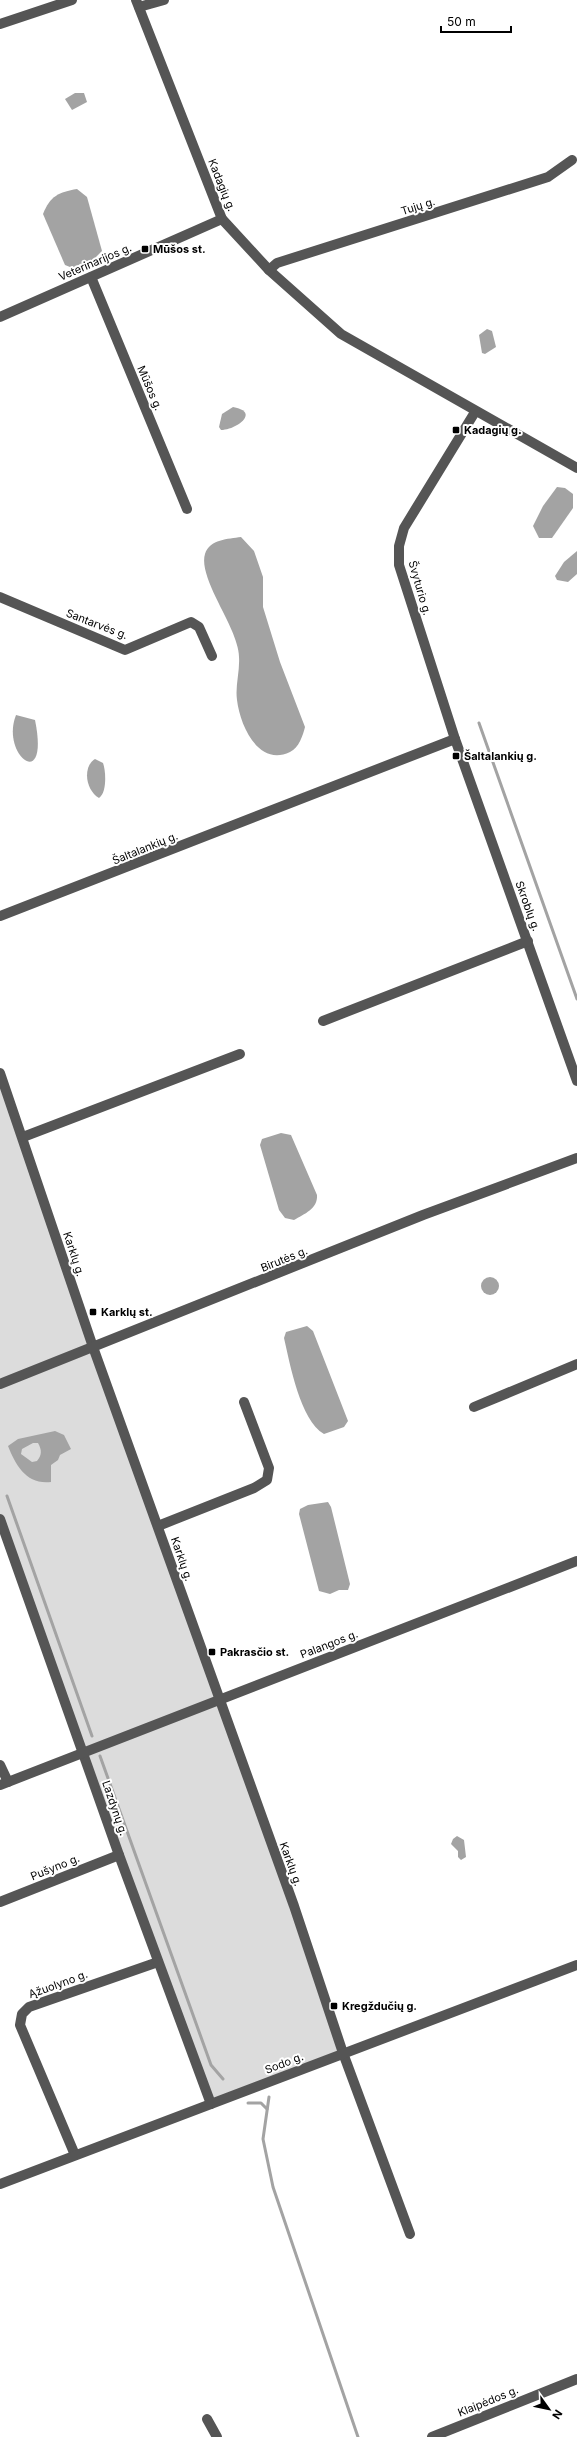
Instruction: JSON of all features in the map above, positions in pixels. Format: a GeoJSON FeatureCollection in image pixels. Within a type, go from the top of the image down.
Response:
{"type":"FeatureCollection","features":[{"type":"Feature","properties":{"kind":"street"},"geometry":{"type":"LineString","coordinates":[[0,24],[72,0]]}},
{"type":"Feature","properties":{"kind":"street"},"geometry":{"type":"LineString","coordinates":[[138,4],[164,0]]}},
{"type":"Feature","properties":{"kind":"street","name":"Kadagių g."},"geometry":{"type":"LineString","coordinates":[[138,4],[222,219],[269,270],[341,334],[475,412],[577,468]]}},
{"type":"Feature","properties":{"kind":"street","name":"Tujų g."},"geometry":{"type":"LineString","coordinates":[[269,270],[277,263],[548,177],[572,160]]}},
{"type":"Feature","properties":{"kind":"street","name":"Veterinarijos g."},"geometry":{"type":"LineString","coordinates":[[0,317],[222,219]]}},
{"type":"Feature","properties":{"kind":"street","name":"Mūšos g."},"geometry":{"type":"LineString","coordinates":[[91,277],[187,509]]}},
{"type":"Feature","properties":{"kind":"street","name":"Švyturio g."},"geometry":{"type":"LineString","coordinates":[[454,739],[399,565],[399,546],[404,528],[475,412]]}},
{"type":"Feature","properties":{"kind":"street","name":"Santarvės g."},"geometry":{"type":"LineString","coordinates":[[0,597],[125,650],[191,622],[199,627],[212,656]]}},
{"type":"Feature","properties":{"kind":"street","name":"Šaltalankių g."},"geometry":{"type":"LineString","coordinates":[[0,916],[454,739]]}},
{"type":"Feature","properties":{"kind":"street","name":"Skroblų g."},"geometry":{"type":"LineString","coordinates":[[454,739],[528,941],[577,1081]]}},
{"type":"Feature","properties":{"kind":"street"},"geometry":{"type":"LineString","coordinates":[[323,1021],[528,941]]}},
{"type":"Feature","properties":{"kind":"street"},"geometry":{"type":"LineString","coordinates":[[23,1137],[240,1054]]}},
{"type":"Feature","properties":{"kind":"street","name":"Karklų g."},"geometry":{"type":"LineString","coordinates":[[0,1073],[93,1346],[218,1699],[294,1906],[343,2053]]}},
{"type":"Feature","properties":{"kind":"street","name":"Birutės g."},"geometry":{"type":"LineString","coordinates":[[0,1384],[423,1215],[577,1158]]}},
{"type":"Feature","properties":{"kind":"street"},"geometry":{"type":"LineString","coordinates":[[474,1407],[577,1364]]}},
{"type":"Feature","properties":{"kind":"street"},"geometry":{"type":"LineString","coordinates":[[158,1526],[254,1488],[266,1480],[268,1468],[244,1402]]}},
{"type":"Feature","properties":{"kind":"street","name":"Lazdynų g."},"geometry":{"type":"LineString","coordinates":[[0,1518],[118,1855],[211,2104]]}},
{"type":"Feature","properties":{"kind":"street","name":"Palangos g."},"geometry":{"type":"LineString","coordinates":[[4,1784],[218,1699],[577,1561]]}},
{"type":"Feature","properties":{"kind":"street"},"geometry":{"type":"LineString","coordinates":[[0,1765],[4,1784]]}},
{"type":"Feature","properties":{"kind":"street","name":"Pušyno g."},"geometry":{"type":"LineString","coordinates":[[0,1902],[118,1855]]}},
{"type":"Feature","properties":{"kind":"street","name":"Ąžuolyno g."},"geometry":{"type":"LineString","coordinates":[[75,2155],[20,2025],[22,2014],[29,2007],[158,1962]]}},
{"type":"Feature","properties":{"kind":"street","name":"Sodo g."},"geometry":{"type":"LineString","coordinates":[[0,2184],[577,1965]]}},
{"type":"Feature","properties":{"kind":"street"},"geometry":{"type":"LineString","coordinates":[[343,2053],[410,2234]]}},
{"type":"Feature","properties":{"kind":"street","name":"Klaipėdos g."},"geometry":{"type":"LineString","coordinates":[[432,2437],[577,2379]]}},
{"type":"Feature","properties":{"kind":"street"},"geometry":{"type":"LineString","coordinates":[[206,2419],[217,2437]]}},
{"type":"Feature","properties":{"kind":"shaded area"},"geometry":{"type":"Polygon","coordinates":[[[75,93],[84,93],[87,102],[72,110],[65,99],[75,93]]]}},
{"type":"Feature","properties":{"kind":"shaded area"},"geometry":{"type":"Polygon","coordinates":[[[77,189],[87,197],[102,251],[91,262],[75,269],[65,265],[43,214],[52,199],[60,193],[77,189]]]}},
{"type":"Feature","properties":{"kind":"shaded area"},"geometry":{"type":"Polygon","coordinates":[[[487,329],[492,331],[496,347],[485,354],[482,353],[479,335],[487,329]]]}},
{"type":"Feature","properties":{"kind":"shaded area"},"geometry":{"type":"Polygon","coordinates":[[[233,407],[241,409],[245,413],[243,420],[233,427],[221,430],[219,427],[222,414],[233,407]]]}},
{"type":"Feature","properties":{"kind":"shaded area"},"geometry":{"type":"Polygon","coordinates":[[[557,487],[565,488],[573,494],[573,508],[552,538],[539,538],[533,526],[543,506],[557,487]]]}},
{"type":"Feature","properties":{"kind":"shaded area"},"geometry":{"type":"Polygon","coordinates":[[[241,537],[254,551],[263,577],[263,607],[280,662],[305,727],[296,748],[290,752],[279,755],[269,754],[260,749],[253,741],[242,721],[237,700],[239,662],[238,647],[229,623],[209,582],[204,562],[207,549],[211,545],[225,539],[241,537]]]}},
{"type":"Feature","properties":{"kind":"shaded area"},"geometry":{"type":"Polygon","coordinates":[[[577,551],[577,574],[568,582],[557,580],[555,576],[564,562],[577,551]]]}},
{"type":"Feature","properties":{"kind":"shaded area"},"geometry":{"type":"Polygon","coordinates":[[[16,715],[35,720],[38,743],[36,756],[31,761],[25,760],[19,754],[14,743],[13,730],[16,715]]]}},
{"type":"Feature","properties":{"kind":"shaded area"},"geometry":{"type":"Polygon","coordinates":[[[95,759],[103,763],[105,771],[105,787],[99,798],[91,790],[87,779],[88,767],[95,759]]]}},
{"type":"Feature","properties":{"kind":"shaded area"},"geometry":{"type":"Polygon","coordinates":[[[0,1073],[343,2053],[211,2104],[0,1519],[0,1073]]]}},
{"type":"Feature","properties":{"kind":"shaded area"},"geometry":{"type":"Polygon","coordinates":[[[281,1133],[291,1135],[317,1195],[317,1200],[313,1207],[294,1220],[285,1218],[279,1210],[260,1145],[262,1139],[281,1133]]]}},
{"type":"Feature","properties":{"kind":"shaded area"},"geometry":{"type":"Polygon","coordinates":[[[490,1277],[496,1280],[499,1286],[496,1292],[490,1295],[484,1292],[481,1286],[484,1280],[490,1277]]]}},
{"type":"Feature","properties":{"kind":"shaded area"},"geometry":{"type":"Polygon","coordinates":[[[307,1326],[313,1331],[348,1421],[344,1427],[324,1434],[308,1417],[302,1404],[293,1376],[284,1338],[286,1332],[307,1326]]]}},
{"type":"Feature","properties":{"kind":"shaded area"},"geometry":{"type":"Polygon","coordinates":[[[55,1431],[64,1435],[71,1449],[60,1455],[58,1460],[51,1465],[51,1482],[35,1480],[24,1473],[19,1467],[8,1446],[18,1439],[55,1431]],[[33,1443],[22,1449],[21,1454],[32,1462],[37,1461],[41,1452],[38,1443],[33,1443]]]}},
{"type":"Feature","properties":{"kind":"shaded area"},"geometry":{"type":"Polygon","coordinates":[[[328,1502],[331,1507],[350,1584],[348,1590],[339,1590],[330,1594],[319,1591],[299,1514],[300,1509],[308,1505],[328,1502]]]}},
{"type":"Feature","properties":{"kind":"shaded area"},"geometry":{"type":"Polygon","coordinates":[[[457,1836],[464,1840],[466,1857],[461,1860],[458,1857],[458,1851],[451,1844],[453,1839],[457,1836]]]}},
{"type":"Feature","properties":{"kind":"waterway"},"geometry":{"type":"LineString","coordinates":[[479,723],[577,999]]}},
{"type":"Feature","properties":{"kind":"waterway"},"geometry":{"type":"LineString","coordinates":[[7,1496],[92,1736]]}},
{"type":"Feature","properties":{"kind":"waterway"},"geometry":{"type":"LineString","coordinates":[[100,1756],[211,2065],[223,2079]]}},
{"type":"Feature","properties":{"kind":"waterway"},"geometry":{"type":"LineString","coordinates":[[269,2097],[263,2139],[273,2187],[358,2437]]}},
{"type":"Feature","properties":{"kind":"waterway"},"geometry":{"type":"LineString","coordinates":[[248,2103],[261,2103],[267,2109]]}},
{"type":"Feature","properties":{"kind":"place","name":"Mūšos st."},"geometry":{"type":"Point","coordinates":[145,249]}},
{"type":"Feature","properties":{"kind":"place","name":"Kadagių g."},"geometry":{"type":"Point","coordinates":[456,430]}},
{"type":"Feature","properties":{"kind":"place","name":"Šaltalankių g."},"geometry":{"type":"Point","coordinates":[456,756]}},
{"type":"Feature","properties":{"kind":"place","name":"Karklų st."},"geometry":{"type":"Point","coordinates":[93,1312]}},
{"type":"Feature","properties":{"kind":"place","name":"Pakrasčio st."},"geometry":{"type":"Point","coordinates":[212,1652]}},
{"type":"Feature","properties":{"kind":"place","name":"Kregždučių g."},"geometry":{"type":"Point","coordinates":[334,2006]}}]}
